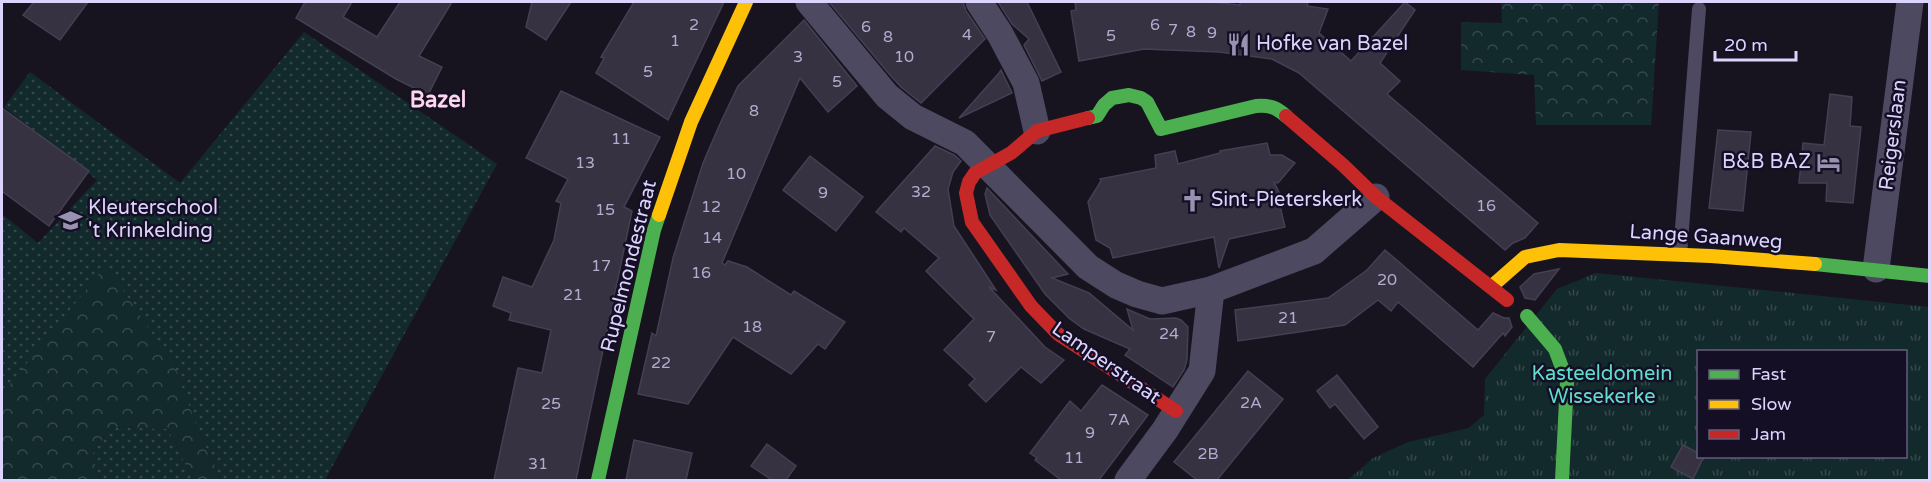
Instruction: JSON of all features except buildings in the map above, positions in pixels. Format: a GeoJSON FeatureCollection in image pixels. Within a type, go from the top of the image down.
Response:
{"type":"FeatureCollection","features":[{"type":"Feature","properties":{"kind":"street","name":"Rupelmondestraat"},"geometry":{"type":"LineString","coordinates":[[598,480],[654,230],[691,122],[746,2]]}},
{"type":"Feature","properties":{"kind":"street"},"geometry":{"type":"LineString","coordinates":[[809,2],[887,96],[913,117],[965,143],[1088,267],[1116,285],[1137,294],[1162,301],[1211,290],[1314,252],[1376,197]]}},
{"type":"Feature","properties":{"kind":"street"},"geometry":{"type":"LineString","coordinates":[[979,2],[1000,34],[1026,83],[1037,131]]}},
{"type":"Feature","properties":{"kind":"street","name":"Reigerslaan"},"geometry":{"type":"LineString","coordinates":[[1876,269],[1910,2]]}},
{"type":"Feature","properties":{"kind":"street"},"geometry":{"type":"LineString","coordinates":[[988,165],[1011,153],[1037,131],[1096,116],[1112,97],[1121,94],[1140,97],[1148,102],[1155,122],[1161,129],[1222,113],[1268,105],[1278,109],[1376,197],[1507,300]]}},
{"type":"Feature","properties":{"kind":"street","name":"Lamperstraat"},"geometry":{"type":"LineString","coordinates":[[988,165],[975,173],[969,182],[966,193],[972,222],[1031,306],[1058,334],[1176,411]]}},
{"type":"Feature","properties":{"kind":"street","name":"Lange Gaanweg"},"geometry":{"type":"LineString","coordinates":[[1492,286],[1525,257],[1559,250],[1680,254],[1876,269],[1929,276]]}},
{"type":"Feature","properties":{"kind":"street","name":"Lamperstraat"},"geometry":{"type":"LineString","coordinates":[[1128,480],[1202,371],[1211,290]]}},
{"type":"Feature","properties":{"kind":"street"},"geometry":{"type":"LineString","coordinates":[[1527,316],[1555,349],[1567,381],[1562,480]]}},
{"type":"Feature","properties":{"kind":"lane"},"geometry":{"type":"LineString","coordinates":[[1680,254],[1699,9]]}},
{"type":"Feature","properties":{"kind":"green space"},"geometry":{"type":"Polygon","coordinates":[[[1501,2],[1659,2],[1651,125],[1536,125],[1534,75],[1461,70],[1461,22],[1502,23],[1501,2]]]}},
{"type":"Feature","properties":{"kind":"green space"},"geometry":{"type":"Polygon","coordinates":[[[304,32],[497,164],[325,480],[221,480],[199,432],[2,394],[2,214],[38,243],[97,180],[4,107],[30,72],[180,183],[304,32]]]}},
{"type":"Feature","properties":{"kind":"green space"},"geometry":{"type":"Polygon","coordinates":[[[106,265],[175,367],[199,432],[221,480],[193,480],[168,429],[110,427],[92,455],[100,480],[2,480],[2,394],[106,265]]]}},
{"type":"Feature","properties":{"kind":"green space","name":"Kasteeldomein Wissekerke"},"geometry":{"type":"Polygon","coordinates":[[[1596,273],[1929,307],[1929,480],[1348,480],[1373,458],[1408,442],[1469,428],[1484,415],[1485,379],[1557,289],[1596,273]]]}},
{"type":"Feature","properties":{"kind":"green space"},"geometry":{"type":"Polygon","coordinates":[[[109,427],[168,429],[193,480],[100,480],[92,455],[109,427]]]}},
{"type":"Feature","properties":{"kind":"traffic: fast"},"geometry":{"type":"LineString","coordinates":[[1088,118],[1097,116],[1112,98],[1129,95],[1147,102],[1161,129],[1256,106],[1272,107],[1286,116]]}},
{"type":"Feature","properties":{"kind":"traffic: fast"},"geometry":{"type":"LineString","coordinates":[[598,480],[659,215]]}},
{"type":"Feature","properties":{"kind":"traffic: fast"},"geometry":{"type":"LineString","coordinates":[[1815,264],[1930,276]]}},
{"type":"Feature","properties":{"kind":"traffic: fast"},"geometry":{"type":"LineString","coordinates":[[1527,316],[1555,349],[1567,381],[1562,480]]}},
{"type":"Feature","properties":{"kind":"traffic: slow"},"geometry":{"type":"LineString","coordinates":[[659,215],[691,122],[746,2]]}},
{"type":"Feature","properties":{"kind":"traffic: slow"},"geometry":{"type":"LineString","coordinates":[[1492,286],[1525,257],[1559,250],[1711,256],[1815,264]]}},
{"type":"Feature","properties":{"kind":"traffic: jam"},"geometry":{"type":"LineString","coordinates":[[1286,116],[1376,197],[1507,300]]}},
{"type":"Feature","properties":{"kind":"traffic: jam"},"geometry":{"type":"LineString","coordinates":[[1088,118],[1037,131],[1011,153],[975,173],[966,193],[972,222],[1031,306],[1058,334],[1176,411]]}},
{"type":"Feature","properties":{"kind":"place","name":"Hofke van Bazel"},"geometry":{"type":"Point","coordinates":[1238,44]}},
{"type":"Feature","properties":{"kind":"place","name":"B&B BAZ"},"geometry":{"type":"Point","coordinates":[1829,162]}},
{"type":"Feature","properties":{"kind":"place","name":"Sint-Pieterskerk"},"geometry":{"type":"Point","coordinates":[1193,200]}},
{"type":"Feature","properties":{"kind":"place","name":"Kleuterschool 't Krinkelding"},"geometry":{"type":"Point","coordinates":[70,220]}},
{"type":"Feature","properties":{"kind":"district","name":"Bazel"},"geometry":{"type":"Point","coordinates":[438,100]}}]}
